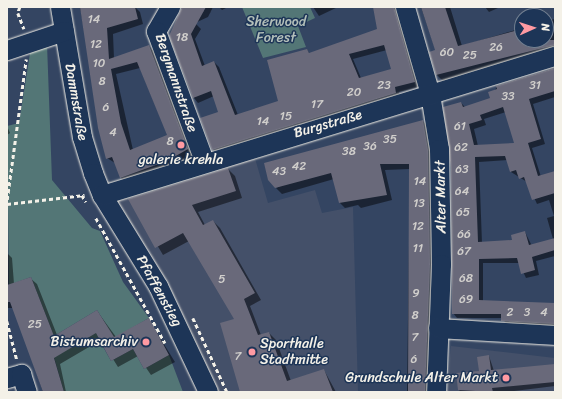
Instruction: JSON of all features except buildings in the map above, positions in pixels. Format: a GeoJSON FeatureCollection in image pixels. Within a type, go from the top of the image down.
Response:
{"type":"FeatureCollection","features":[{"type":"Feature","properties":{"kind":"street","name":"Dammstraße"},"geometry":{"type":"LineString","coordinates":[[60,7],[82,137],[96,202]]}},
{"type":"Feature","properties":{"kind":"street","name":"Bergmannstraße"},"geometry":{"type":"LineString","coordinates":[[170,7],[156,31],[204,161]]}},
{"type":"Feature","properties":{"kind":"street","name":"Alter Markt"},"geometry":{"type":"LineString","coordinates":[[405,7],[430,94],[439,149],[442,196],[436,392]]}},
{"type":"Feature","properties":{"kind":"street"},"geometry":{"type":"LineString","coordinates":[[7,50],[28,40],[64,31]]}},
{"type":"Feature","properties":{"kind":"street","name":"Burgstraße"},"geometry":{"type":"LineString","coordinates":[[96,202],[204,161],[555,56]]}},
{"type":"Feature","properties":{"kind":"street","name":"Pfaffenstieg"},"geometry":{"type":"LineString","coordinates":[[96,202],[158,286],[208,392]]}},
{"type":"Feature","properties":{"kind":"street"},"geometry":{"type":"LineString","coordinates":[[438,328],[555,335]]}},
{"type":"Feature","properties":{"kind":"street"},"geometry":{"type":"LineString","coordinates":[[14,376],[27,392]]}},
{"type":"Feature","properties":{"kind":"path"},"geometry":{"type":"LineString","coordinates":[[7,200],[28,40],[18,13],[20,7]]}},
{"type":"Feature","properties":{"kind":"path"},"geometry":{"type":"LineString","coordinates":[[7,204],[82,196],[96,202]]}},
{"type":"Feature","properties":{"kind":"path"},"geometry":{"type":"LineString","coordinates":[[82,196],[96,202]]}},
{"type":"Feature","properties":{"kind":"path"},"geometry":{"type":"LineString","coordinates":[[94,215],[168,348]]}},
{"type":"Feature","properties":{"kind":"path"},"geometry":{"type":"LineString","coordinates":[[7,321],[14,376]]}},
{"type":"Feature","properties":{"kind":"shaded area"},"geometry":{"type":"Polygon","coordinates":[[[252,148],[268,203],[315,190],[322,213],[353,207],[358,392],[202,392],[106,196],[252,148]]]}},
{"type":"Feature","properties":{"kind":"shaded area","name":"Grundschule Alter Markt"},"geometry":{"type":"Polygon","coordinates":[[[451,346],[555,358],[555,392],[447,392],[451,346]]]}},
{"type":"Feature","properties":{"kind":"green space","name":"Sherwood Forest"},"geometry":{"type":"Polygon","coordinates":[[[242,7],[310,7],[315,18],[298,26],[306,47],[263,58],[242,7]]]}},
{"type":"Feature","properties":{"kind":"green space"},"geometry":{"type":"Polygon","coordinates":[[[47,44],[52,180],[92,228],[100,231],[123,282],[149,318],[102,345],[111,361],[133,349],[144,369],[169,355],[183,392],[64,392],[54,357],[107,326],[97,310],[54,336],[31,277],[9,285],[7,126],[19,123],[31,47],[47,44]]]}},
{"type":"Feature","properties":{"kind":"place","name":"galerie krehla"},"geometry":{"type":"Point","coordinates":[181,145]}},
{"type":"Feature","properties":{"kind":"place","name":"Bistumsarchiv"},"geometry":{"type":"Point","coordinates":[146,342]}},
{"type":"Feature","properties":{"kind":"place","name":"Sporthalle Stadtmitte"},"geometry":{"type":"Point","coordinates":[252,352]}},
{"type":"Feature","properties":{"kind":"place","name":"Grundschule Alter Markt"},"geometry":{"type":"Point","coordinates":[506,378]}}]}
